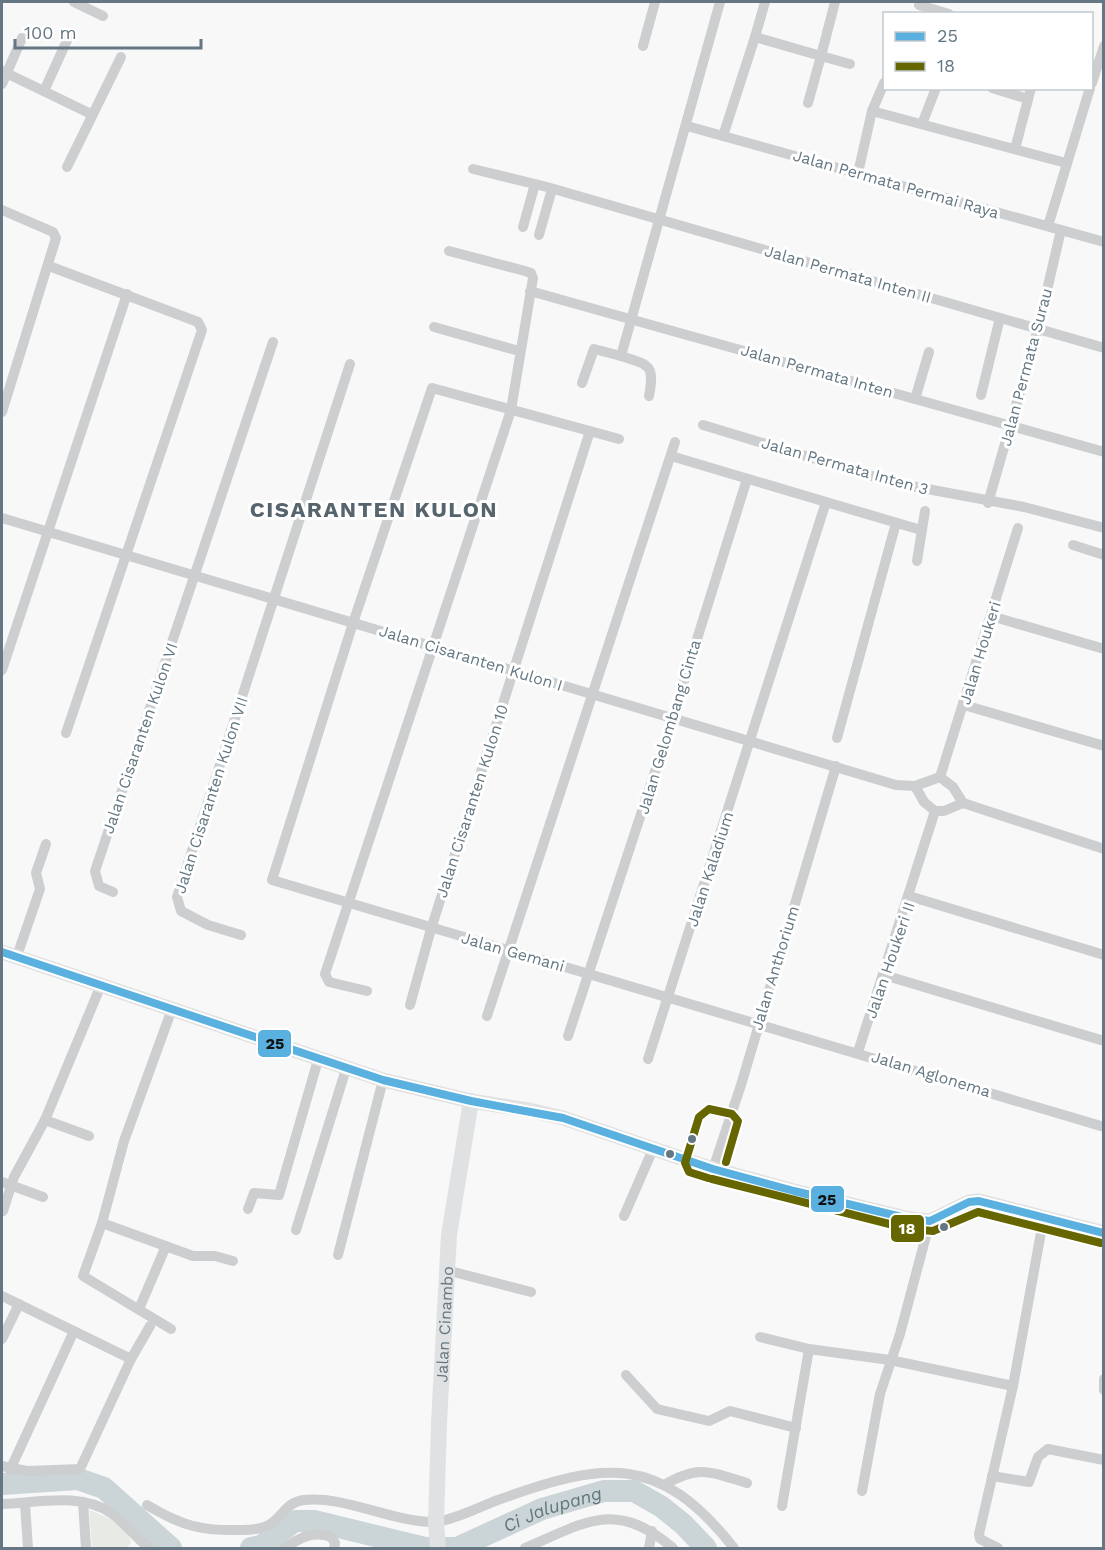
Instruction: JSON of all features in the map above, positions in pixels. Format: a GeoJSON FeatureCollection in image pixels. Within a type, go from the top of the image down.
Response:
{"type":"FeatureCollection","features":[{"type":"Feature","properties":{"kind":"main road"},"geometry":{"type":"LineString","coordinates":[[2,952],[383,1080],[471,1101],[563,1118],[712,1169],[910,1220],[930,1221],[969,1202],[979,1201],[1104,1233]]}},
{"type":"Feature","properties":{"kind":"main road","name":"Jalan Cinambo"},"geometry":{"type":"LineString","coordinates":[[437,1535],[446,1270],[449,1235],[471,1101]]}},
{"type":"Feature","properties":{"kind":"street"},"geometry":{"type":"LineString","coordinates":[[74,2],[103,16]]}},
{"type":"Feature","properties":{"kind":"street"},"geometry":{"type":"LineString","coordinates":[[643,46],[655,2]]}},
{"type":"Feature","properties":{"kind":"street"},"geometry":{"type":"LineString","coordinates":[[621,356],[720,2]]}},
{"type":"Feature","properties":{"kind":"street"},"geometry":{"type":"LineString","coordinates":[[723,136],[765,2]]}},
{"type":"Feature","properties":{"kind":"street"},"geometry":{"type":"LineString","coordinates":[[808,103],[836,2]]}},
{"type":"Feature","properties":{"kind":"street"},"geometry":{"type":"LineString","coordinates":[[919,7],[940,12]]}},
{"type":"Feature","properties":{"kind":"street"},"geometry":{"type":"LineString","coordinates":[[44,91],[69,36]]}},
{"type":"Feature","properties":{"kind":"street"},"geometry":{"type":"LineString","coordinates":[[755,37],[850,64]]}},
{"type":"Feature","properties":{"kind":"street"},"geometry":{"type":"LineString","coordinates":[[2,84],[4,72],[22,38]]}},
{"type":"Feature","properties":{"kind":"street"},"geometry":{"type":"LineString","coordinates":[[1094,63],[1104,46]]}},
{"type":"Feature","properties":{"kind":"street"},"geometry":{"type":"LineString","coordinates":[[67,167],[91,114],[121,57]]}},
{"type":"Feature","properties":{"kind":"street"},"geometry":{"type":"LineString","coordinates":[[4,72],[91,114]]}},
{"type":"Feature","properties":{"kind":"street"},"geometry":{"type":"LineString","coordinates":[[858,173],[872,111],[883,87]]}},
{"type":"Feature","properties":{"kind":"street"},"geometry":{"type":"LineString","coordinates":[[922,124],[935,90]]}},
{"type":"Feature","properties":{"kind":"street"},"geometry":{"type":"LineString","coordinates":[[1004,90],[1029,94],[1015,149]]}},
{"type":"Feature","properties":{"kind":"street"},"geometry":{"type":"LineString","coordinates":[[1048,226],[1089,90]]}},
{"type":"Feature","properties":{"kind":"street"},"geometry":{"type":"LineString","coordinates":[[872,111],[1066,164]]}},
{"type":"Feature","properties":{"kind":"street","name":"Jalan Permata Permai Raya"},"geometry":{"type":"LineString","coordinates":[[687,126],[1104,242]]}},
{"type":"Feature","properties":{"kind":"street","name":"Jalan Permata Inten II"},"geometry":{"type":"LineString","coordinates":[[473,169],[535,184],[1104,348]]}},
{"type":"Feature","properties":{"kind":"street"},"geometry":{"type":"LineString","coordinates":[[523,227],[535,184]]}},
{"type":"Feature","properties":{"kind":"street"},"geometry":{"type":"LineString","coordinates":[[539,235],[552,189]]}},
{"type":"Feature","properties":{"kind":"street"},"geometry":{"type":"LineString","coordinates":[[2,210],[53,232],[56,238],[2,412]]}},
{"type":"Feature","properties":{"kind":"street","name":"Jalan Permata Surau"},"geometry":{"type":"LineString","coordinates":[[988,502],[1038,329],[1061,230]]}},
{"type":"Feature","properties":{"kind":"street"},"geometry":{"type":"LineString","coordinates":[[368,991],[329,982],[326,978],[511,410],[519,351],[533,278],[531,273],[449,252]]}},
{"type":"Feature","properties":{"kind":"street"},"geometry":{"type":"LineString","coordinates":[[49,266],[198,322],[202,330],[66,733]]}},
{"type":"Feature","properties":{"kind":"street","name":"Jalan Permata Inten"},"geometry":{"type":"LineString","coordinates":[[530,291],[1104,452]]}},
{"type":"Feature","properties":{"kind":"street"},"geometry":{"type":"LineString","coordinates":[[2,670],[127,294]]}},
{"type":"Feature","properties":{"kind":"street"},"geometry":{"type":"LineString","coordinates":[[981,395],[1000,318]]}},
{"type":"Feature","properties":{"kind":"street"},"geometry":{"type":"LineString","coordinates":[[434,327],[519,351]]}},
{"type":"Feature","properties":{"kind":"street"},"geometry":{"type":"LineString","coordinates":[[195,575],[273,342]]}},
{"type":"Feature","properties":{"kind":"street"},"geometry":{"type":"LineString","coordinates":[[582,383],[594,349],[647,364],[653,378],[649,396]]}},
{"type":"Feature","properties":{"kind":"street"},"geometry":{"type":"LineString","coordinates":[[915,399],[929,352]]}},
{"type":"Feature","properties":{"kind":"street"},"geometry":{"type":"LineString","coordinates":[[274,600],[350,364]]}},
{"type":"Feature","properties":{"kind":"street"},"geometry":{"type":"LineString","coordinates":[[353,623],[432,388],[619,439]]}},
{"type":"Feature","properties":{"kind":"street","name":"Jalan Permata Inten 3"},"geometry":{"type":"LineString","coordinates":[[703,425],[895,483],[1024,507],[1104,528]]}},
{"type":"Feature","properties":{"kind":"street","name":"Jalan Cisaranten Kulon 10"},"geometry":{"type":"LineString","coordinates":[[410,1005],[431,929],[590,431]]}},
{"type":"Feature","properties":{"kind":"street"},"geometry":{"type":"LineString","coordinates":[[488,1016],[591,694],[675,442]]}},
{"type":"Feature","properties":{"kind":"street"},"geometry":{"type":"LineString","coordinates":[[671,456],[921,530]]}},
{"type":"Feature","properties":{"kind":"street","name":"Jalan Gelombang Cinta"},"geometry":{"type":"LineString","coordinates":[[568,1036],[672,720],[747,479]]}},
{"type":"Feature","properties":{"kind":"street","name":"Jalan Kaladium"},"geometry":{"type":"LineString","coordinates":[[648,1059],[826,502]]}},
{"type":"Feature","properties":{"kind":"street"},"geometry":{"type":"LineString","coordinates":[[917,561],[925,511]]}},
{"type":"Feature","properties":{"kind":"street","name":"Jalan Cisaranten Kulon I"},"geometry":{"type":"LineString","coordinates":[[2,518],[514,673],[896,785],[915,786],[940,777]]}},
{"type":"Feature","properties":{"kind":"street"},"geometry":{"type":"LineString","coordinates":[[837,738],[896,524]]}},
{"type":"Feature","properties":{"kind":"street","name":"Jalan Houkeri"},"geometry":{"type":"LineString","coordinates":[[940,777],[1018,528]]}},
{"type":"Feature","properties":{"kind":"street"},"geometry":{"type":"LineString","coordinates":[[1073,546],[1104,555]]}},
{"type":"Feature","properties":{"kind":"street","name":"Jalan Cisaranten Kulon VI"},"geometry":{"type":"LineString","coordinates":[[112,892],[99,886],[95,871],[195,575]]}},
{"type":"Feature","properties":{"kind":"street","name":"Jalan Cisaranten Kulon VII"},"geometry":{"type":"LineString","coordinates":[[241,935],[208,925],[181,911],[177,897],[274,600]]}},
{"type":"Feature","properties":{"kind":"street"},"geometry":{"type":"LineString","coordinates":[[991,616],[1104,649]]}},
{"type":"Feature","properties":{"kind":"street","name":"Jalan Gemani"},"geometry":{"type":"LineString","coordinates":[[353,623],[271,876],[277,883],[349,902],[431,929],[759,1023]]}},
{"type":"Feature","properties":{"kind":"street"},"geometry":{"type":"LineString","coordinates":[[964,705],[1104,746]]}},
{"type":"Feature","properties":{"kind":"street","name":"Jalan Anthorium"},"geometry":{"type":"LineString","coordinates":[[712,1169],[759,1023],[836,766]]}},
{"type":"Feature","properties":{"kind":"street"},"geometry":{"type":"LineString","coordinates":[[940,777],[953,787],[963,803],[1104,849]]}},
{"type":"Feature","properties":{"kind":"street"},"geometry":{"type":"LineString","coordinates":[[915,786],[924,802],[934,810],[944,811],[963,803]]}},
{"type":"Feature","properties":{"kind":"street"},"geometry":{"type":"LineString","coordinates":[[909,896],[934,810]]}},
{"type":"Feature","properties":{"kind":"street"},"geometry":{"type":"LineString","coordinates":[[17,957],[40,889],[36,873],[46,844]]}},
{"type":"Feature","properties":{"kind":"street","name":"Jalan Houkeri II"},"geometry":{"type":"LineString","coordinates":[[858,1052],[909,896],[1104,955]]}},
{"type":"Feature","properties":{"kind":"street"},"geometry":{"type":"LineString","coordinates":[[884,975],[1104,1041]]}},
{"type":"Feature","properties":{"kind":"street"},"geometry":{"type":"LineString","coordinates":[[3,1211],[6,1183],[45,1120],[101,985]]}},
{"type":"Feature","properties":{"kind":"street"},"geometry":{"type":"LineString","coordinates":[[171,1329],[83,1276],[102,1223],[124,1141],[172,1009]]}},
{"type":"Feature","properties":{"kind":"street","name":"Jalan Aglonema"},"geometry":{"type":"LineString","coordinates":[[759,1023],[1104,1127]]}},
{"type":"Feature","properties":{"kind":"street"},"geometry":{"type":"LineString","coordinates":[[248,1209],[254,1193],[279,1195],[318,1060]]}},
{"type":"Feature","properties":{"kind":"street"},"geometry":{"type":"LineString","coordinates":[[296,1230],[346,1069]]}},
{"type":"Feature","properties":{"kind":"street"},"geometry":{"type":"LineString","coordinates":[[338,1255],[383,1080]]}},
{"type":"Feature","properties":{"kind":"street"},"geometry":{"type":"LineString","coordinates":[[45,1120],[89,1136]]}},
{"type":"Feature","properties":{"kind":"street"},"geometry":{"type":"LineString","coordinates":[[624,1216],[653,1149]]}},
{"type":"Feature","properties":{"kind":"street"},"geometry":{"type":"LineString","coordinates":[[6,1183],[43,1197]]}},
{"type":"Feature","properties":{"kind":"street"},"geometry":{"type":"LineString","coordinates":[[998,1548],[979,1536],[1013,1386],[1044,1216]]}},
{"type":"Feature","properties":{"kind":"street"},"geometry":{"type":"LineString","coordinates":[[862,1491],[874,1418],[930,1221]]}},
{"type":"Feature","properties":{"kind":"street"},"geometry":{"type":"LineString","coordinates":[[102,1223],[193,1256],[215,1256],[232,1261]]}},
{"type":"Feature","properties":{"kind":"street"},"geometry":{"type":"LineString","coordinates":[[139,1309],[166,1246]]}},
{"type":"Feature","properties":{"kind":"street"},"geometry":{"type":"LineString","coordinates":[[446,1270],[531,1292]]}},
{"type":"Feature","properties":{"kind":"street"},"geometry":{"type":"LineString","coordinates":[[2,1296],[132,1359]]}},
{"type":"Feature","properties":{"kind":"street"},"geometry":{"type":"LineString","coordinates":[[2,1340],[19,1304]]}},
{"type":"Feature","properties":{"kind":"street"},"geometry":{"type":"LineString","coordinates":[[74,1332],[6,1468],[80,1469],[150,1326]]}},
{"type":"Feature","properties":{"kind":"street"},"geometry":{"type":"LineString","coordinates":[[760,1337],[809,1348],[890,1360],[1013,1386]]}},
{"type":"Feature","properties":{"kind":"street"},"geometry":{"type":"LineString","coordinates":[[782,1506],[809,1348]]}},
{"type":"Feature","properties":{"kind":"street"},"geometry":{"type":"LineString","coordinates":[[626,1375],[657,1409],[673,1414],[709,1421],[730,1411],[796,1428]]}},
{"type":"Feature","properties":{"kind":"street"},"geometry":{"type":"LineString","coordinates":[[1104,1379],[1104,1390]]}},
{"type":"Feature","properties":{"kind":"street"},"geometry":{"type":"LineString","coordinates":[[992,1476],[1029,1482],[1038,1456],[1048,1449],[1104,1460]]}},
{"type":"Feature","properties":{"kind":"street"},"geometry":{"type":"LineString","coordinates":[[147,1505],[183,1525],[202,1530],[260,1528],[272,1523],[289,1504],[303,1500],[322,1500],[413,1520],[437,1535],[548,1482],[594,1471],[631,1473],[664,1485],[687,1499],[716,1526],[734,1548]]}},
{"type":"Feature","properties":{"kind":"street"},"geometry":{"type":"LineString","coordinates":[[664,1485],[684,1473],[701,1471],[747,1483]]}},
{"type":"Feature","properties":{"kind":"street"},"geometry":{"type":"LineString","coordinates":[[2,1504],[69,1500],[97,1506],[112,1514],[142,1546]]}},
{"type":"Feature","properties":{"kind":"street"},"geometry":{"type":"LineString","coordinates":[[82,1502],[86,1548]]}},
{"type":"Feature","properties":{"kind":"street"},"geometry":{"type":"LineString","coordinates":[[24,1504],[28,1548]]}},
{"type":"Feature","properties":{"kind":"street"},"geometry":{"type":"LineString","coordinates":[[525,1548],[602,1518],[627,1520],[652,1531],[673,1548]]}},
{"type":"Feature","properties":{"kind":"street"},"geometry":{"type":"LineString","coordinates":[[650,1548],[652,1531]]}},
{"type":"Feature","properties":{"kind":"street"},"geometry":{"type":"LineString","coordinates":[[284,1548],[310,1534],[322,1534],[332,1537],[334,1548]]}},
{"type":"Feature","properties":{"kind":"shaded area"},"geometry":{"type":"Polygon","coordinates":[[[89,1510],[108,1518],[125,1531],[131,1543],[127,1548],[92,1548],[89,1510]]]}},
{"type":"Feature","properties":{"kind":"waterway","name":"Ci Jalupang"},"geometry":{"type":"LineString","coordinates":[[2,1484],[78,1479],[104,1488],[171,1548]]}},
{"type":"Feature","properties":{"kind":"waterway","name":"Ci Jalupang"},"geometry":{"type":"LineString","coordinates":[[251,1548],[261,1546],[295,1521],[314,1521],[425,1548],[457,1548],[542,1509],[604,1491],[634,1491],[662,1507],[683,1524],[706,1548]]}},
{"type":"Feature","properties":{"kind":"transit line","name":"25"},"geometry":{"type":"LineString","coordinates":[[2,952],[383,1080],[471,1101],[563,1118],[713,1169],[794,1191],[910,1219],[930,1221],[969,1202],[979,1201],[1104,1233]]}},
{"type":"Feature","properties":{"kind":"transit line","name":"18"},"geometry":{"type":"LineString","coordinates":[[708,1178],[689,1172],[685,1163],[699,1117],[709,1109],[732,1114],[738,1121],[726,1162]]}},
{"type":"Feature","properties":{"kind":"transit line","name":"18"},"geometry":{"type":"LineString","coordinates":[[712,1179],[909,1229],[933,1231],[978,1212],[1101,1243]]}},
{"type":"Feature","properties":{"kind":"district","name":"CISARANTEN KULON"},"geometry":{"type":"Point","coordinates":[374,509]}}]}
